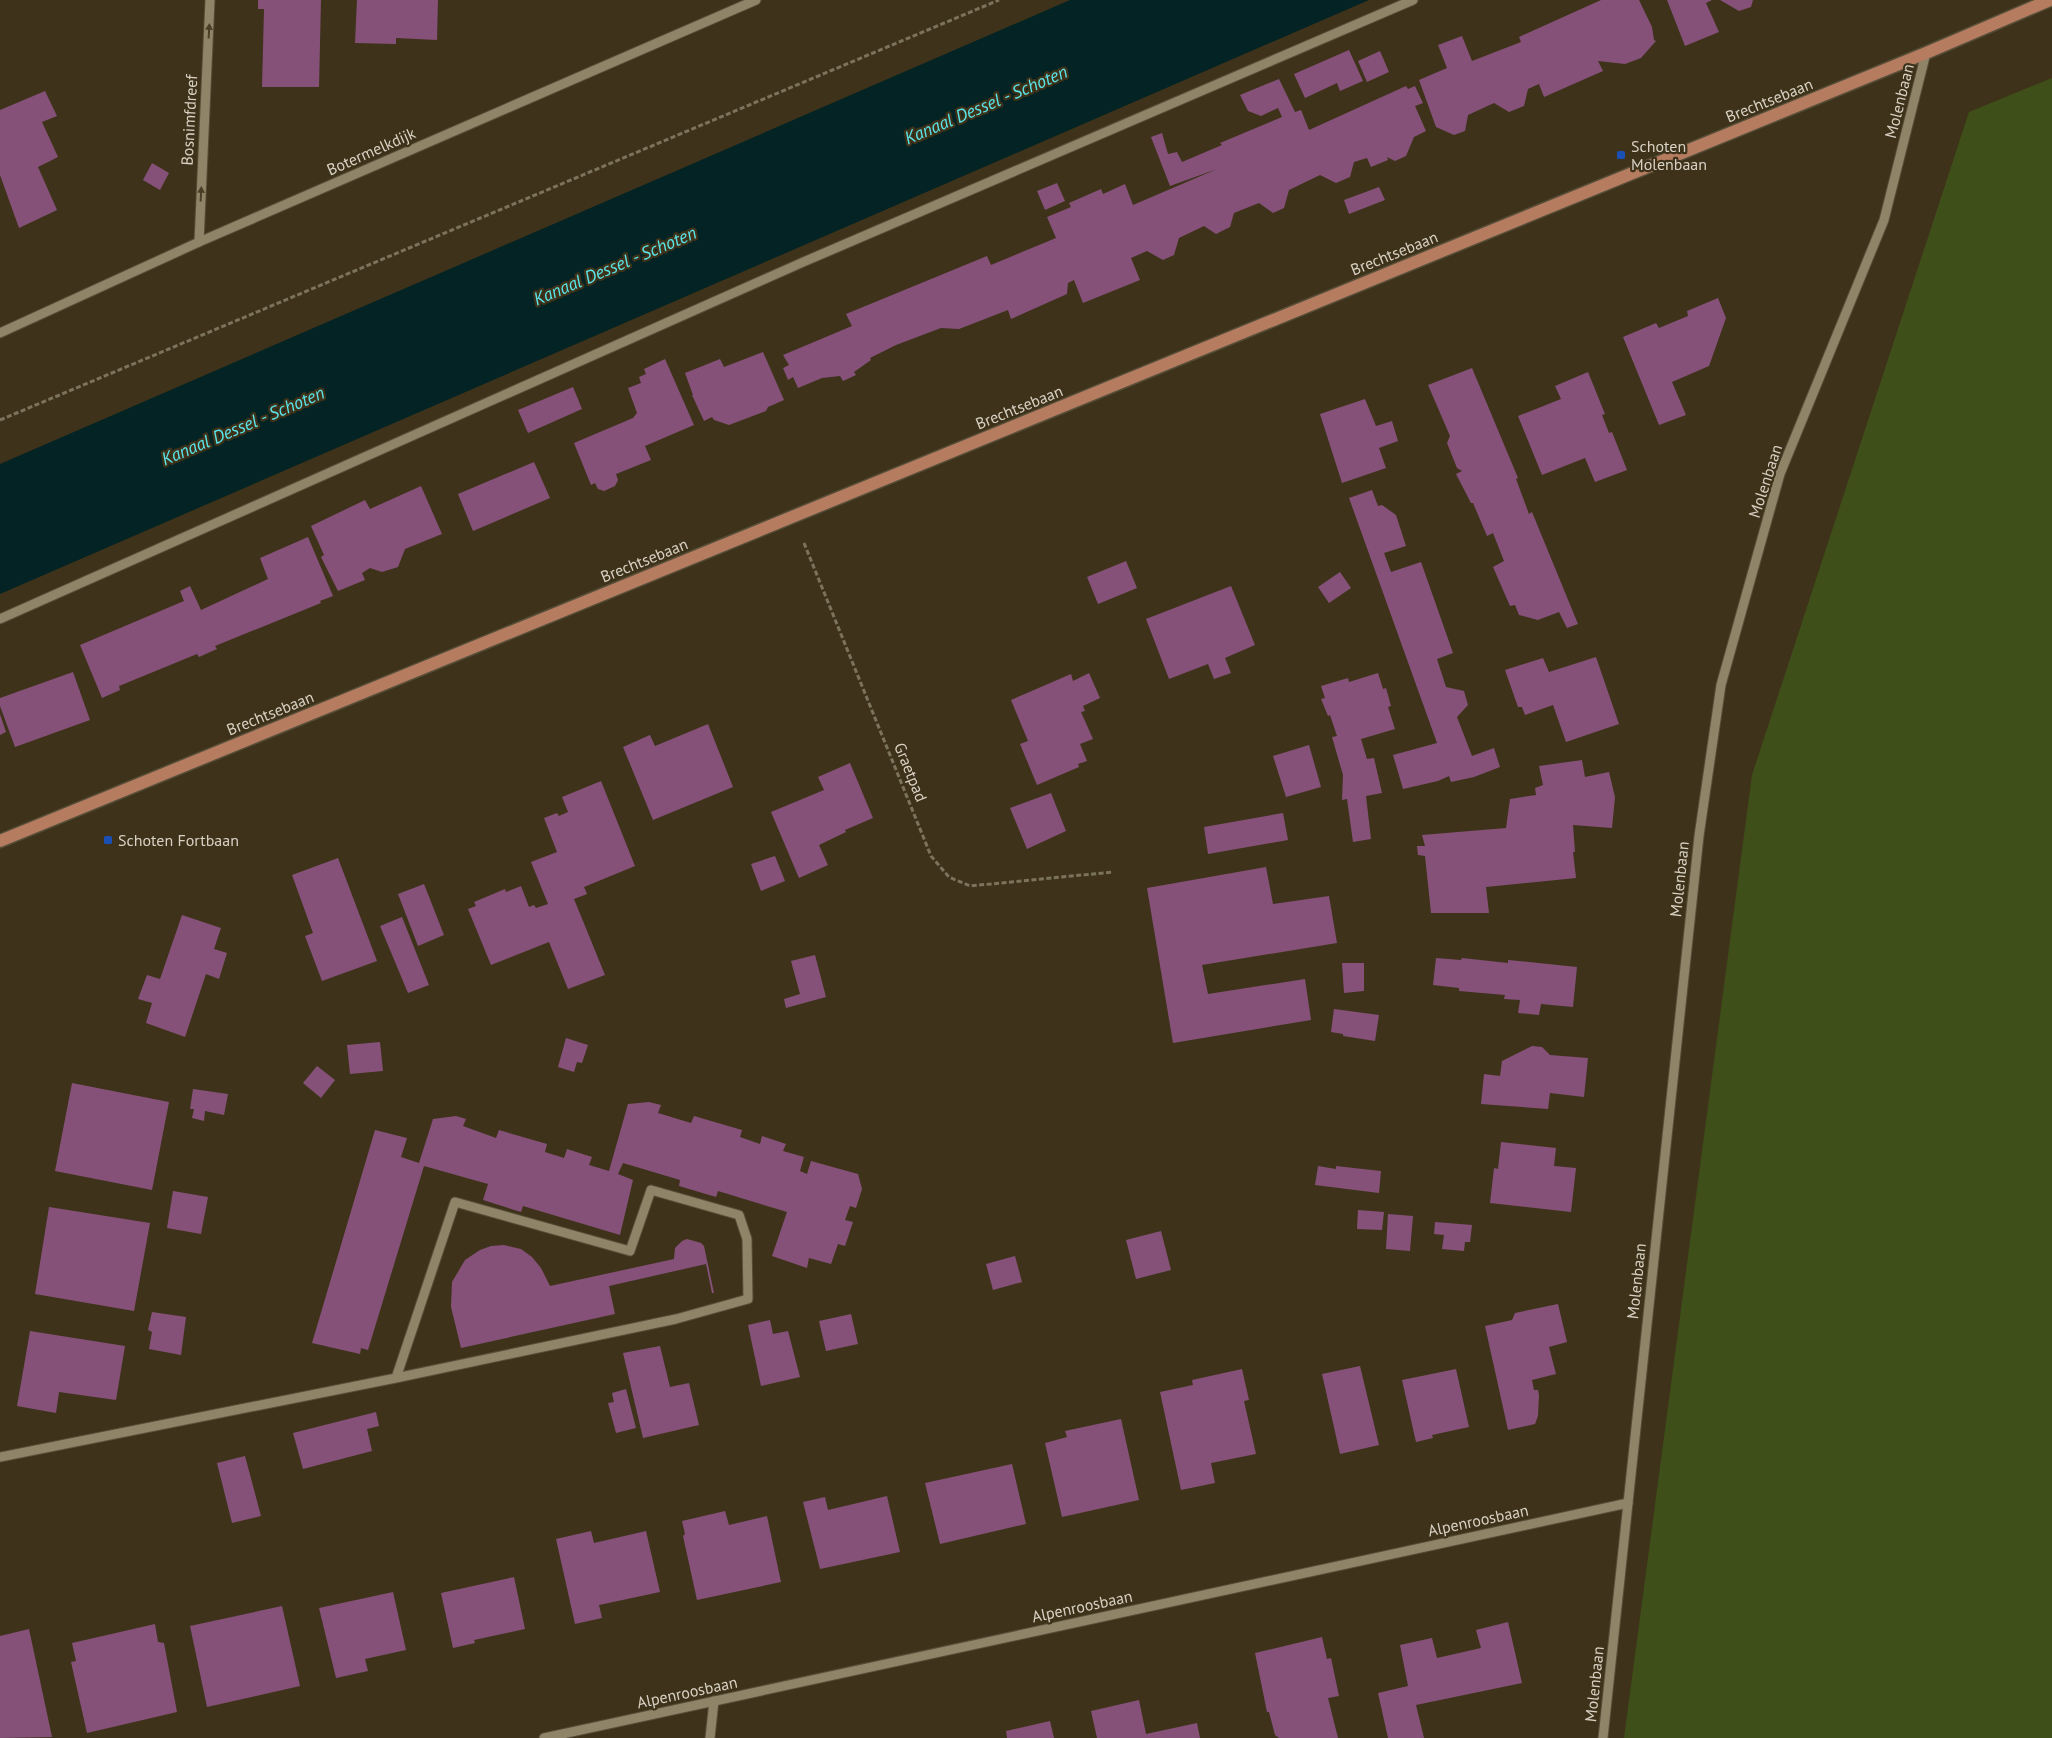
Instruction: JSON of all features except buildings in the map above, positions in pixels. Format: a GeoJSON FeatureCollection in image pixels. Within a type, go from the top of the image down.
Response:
{"type":"FeatureCollection","features":[{"type":"Feature","properties":{"kind":"main road","name":"Brechtsebaan"},"geometry":{"type":"LineString","coordinates":[[0,841],[1926,53],[2050,0]]}},
{"type":"Feature","properties":{"kind":"street","name":"Bosnimfdreef"},"geometry":{"type":"LineString","coordinates":[[199,242],[210,0]]}},
{"type":"Feature","properties":{"kind":"street","name":"Botermelkdijk"},"geometry":{"type":"LineString","coordinates":[[0,333],[199,242],[756,0]]}},
{"type":"Feature","properties":{"kind":"street"},"geometry":{"type":"LineString","coordinates":[[0,619],[810,259],[1413,0]]}},
{"type":"Feature","properties":{"kind":"street","name":"Molenbaan"},"geometry":{"type":"LineString","coordinates":[[1603,1738],[1699,836],[1721,685],[1780,474],[1884,220],[1926,53]]}},
{"type":"Feature","properties":{"kind":"street"},"geometry":{"type":"LineString","coordinates":[[0,1457],[396,1378],[676,1319],[748,1299],[746,1240],[739,1215],[651,1190],[630,1251],[455,1202],[396,1378]]}},
{"type":"Feature","properties":{"kind":"street","name":"Alpenroosbaan"},"geometry":{"type":"LineString","coordinates":[[544,1738],[1628,1503]]}},
{"type":"Feature","properties":{"kind":"street"},"geometry":{"type":"LineString","coordinates":[[710,1738],[714,1701]]}},
{"type":"Feature","properties":{"kind":"path"},"geometry":{"type":"LineString","coordinates":[[0,420],[999,0]]}},
{"type":"Feature","properties":{"kind":"path","name":"Graetpad"},"geometry":{"type":"LineString","coordinates":[[793,517],[931,856],[949,877],[970,886],[1113,872]]}},
{"type":"Feature","properties":{"kind":"green space"},"geometry":{"type":"Polygon","coordinates":[[[2052,78],[2052,1738],[1624,1738],[1752,775],[1969,112],[2052,78]]]}},
{"type":"Feature","properties":{"kind":"water","name":"Kanaal Dessel - Schoten"},"geometry":{"type":"Polygon","coordinates":[[[1070,0],[1369,0],[0,594],[0,464],[1070,0]]]}},
{"type":"Feature","properties":{"kind":"place","name":"Schoten Molenbaan"},"geometry":{"type":"Point","coordinates":[1621,155]}},
{"type":"Feature","properties":{"kind":"place","name":"Schoten Fortbaan"},"geometry":{"type":"Point","coordinates":[108,840]}}]}
